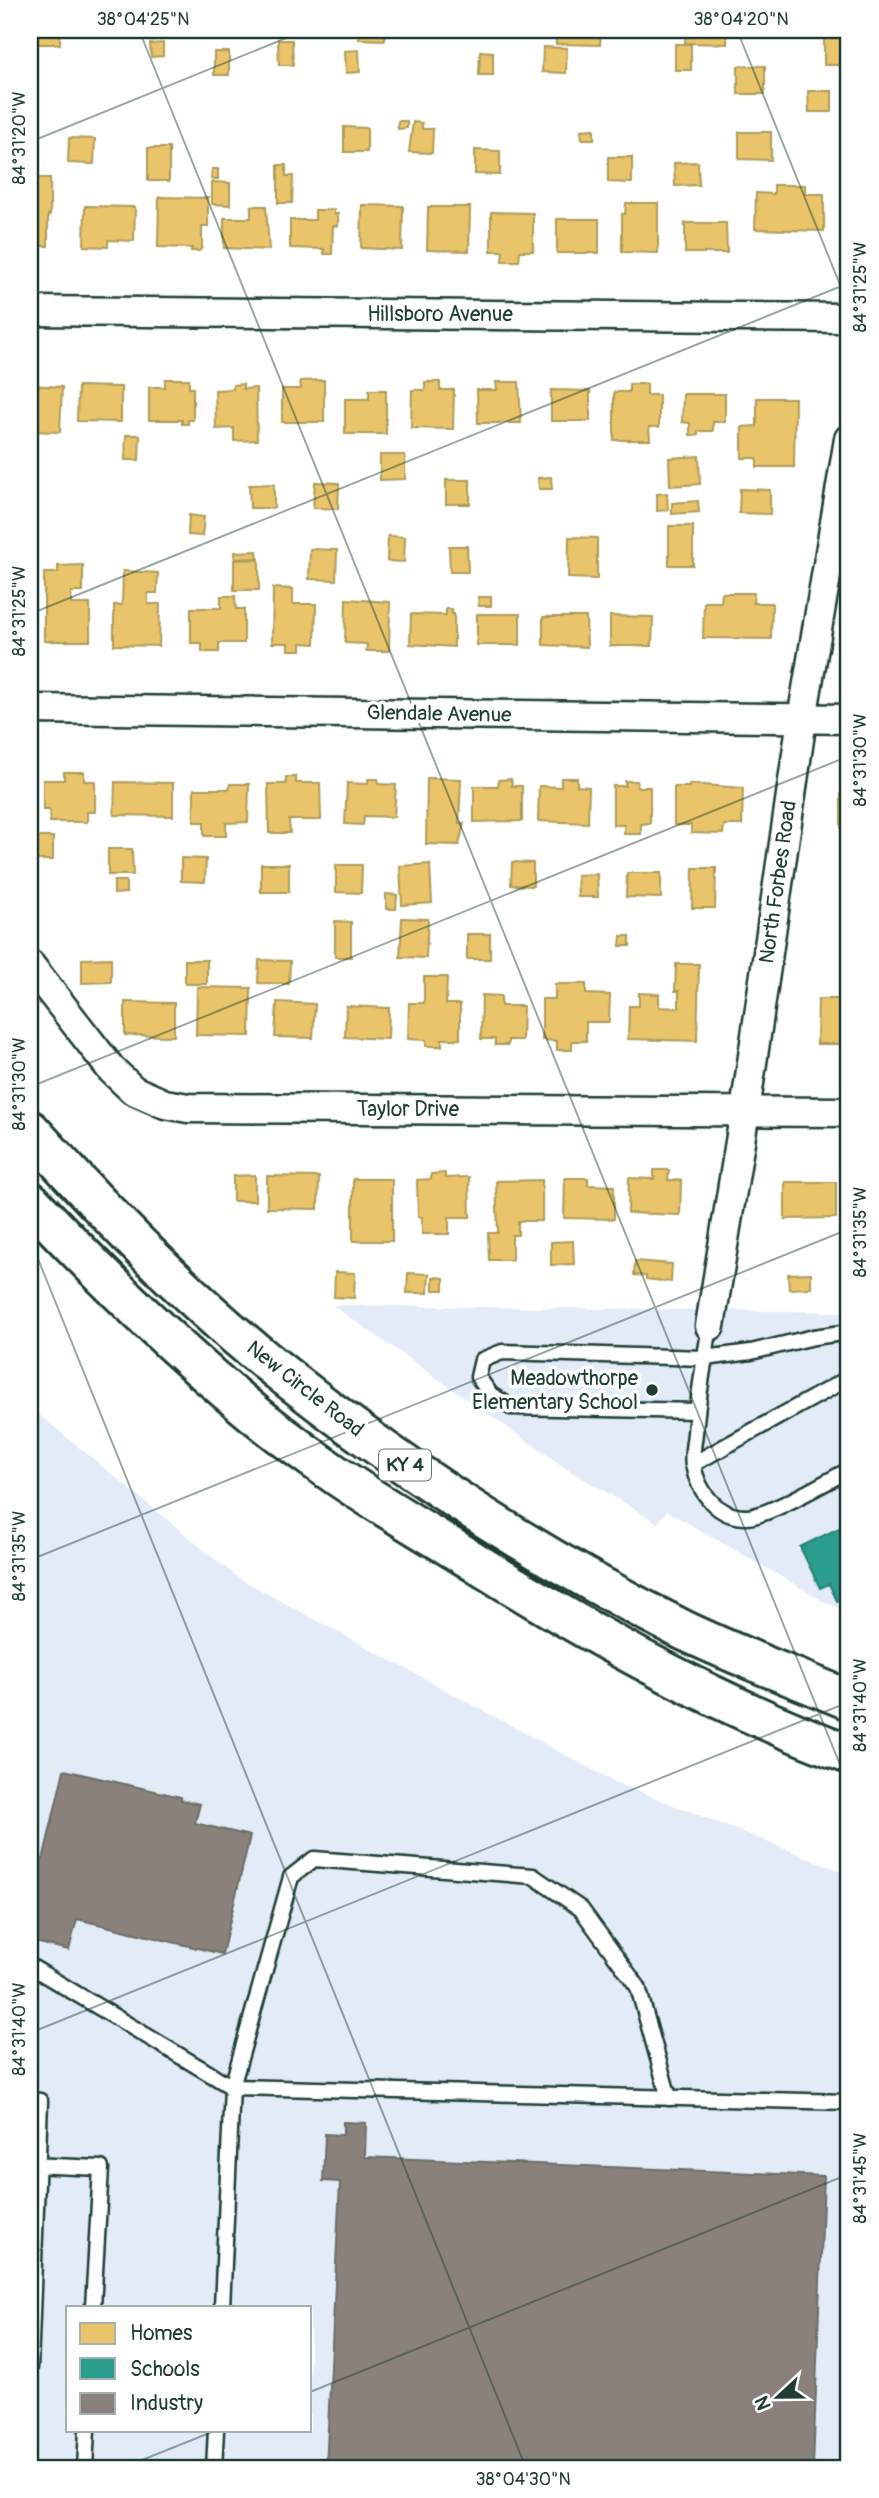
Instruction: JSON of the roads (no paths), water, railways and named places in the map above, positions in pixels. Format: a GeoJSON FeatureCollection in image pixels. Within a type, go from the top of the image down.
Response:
{"type":"FeatureCollection","features":[{"type":"Feature","properties":{"kind":"highway","name":"New Circle Road"},"geometry":{"type":"LineString","coordinates":[[30,1130],[108,1214],[263,1359],[369,1440],[465,1507],[569,1568],[684,1630],[849,1700]]}},
{"type":"Feature","properties":{"kind":"highway","name":"KY 4"},"geometry":{"type":"LineString","coordinates":[[30,1201],[84,1258],[224,1388],[328,1470],[562,1616],[640,1660],[714,1696],[849,1754]]}},
{"type":"Feature","properties":{"kind":"street","name":"Hillsboro Avenue"},"geometry":{"type":"LineString","coordinates":[[30,311],[849,318]]}},
{"type":"Feature","properties":{"kind":"street","name":"North Forbes Road"},"geometry":{"type":"LineString","coordinates":[[710,1326],[745,1111],[802,719],[849,439]]}},
{"type":"Feature","properties":{"kind":"street","name":"Glendale Avenue"},"geometry":{"type":"LineString","coordinates":[[30,709],[849,719]]}},
{"type":"Feature","properties":{"kind":"street","name":"Taylor Drive"},"geometry":{"type":"LineString","coordinates":[[30,965],[111,1069],[133,1090],[165,1104],[188,1108],[849,1112]]}},
{"type":"Feature","properties":{"kind":"lane"},"geometry":{"type":"LineString","coordinates":[[710,1326],[697,1411],[693,1464],[698,1482],[709,1501],[725,1511],[745,1517],[764,1513],[849,1470]]}},
{"type":"Feature","properties":{"kind":"lane"},"geometry":{"type":"LineString","coordinates":[[697,1411],[511,1407],[491,1395],[478,1377],[482,1360],[502,1352],[705,1358],[751,1352],[849,1332]]}},
{"type":"Feature","properties":{"kind":"lane"},"geometry":{"type":"LineString","coordinates":[[693,1464],[849,1378]]}},
{"type":"Feature","properties":{"kind":"lane"},"geometry":{"type":"LineString","coordinates":[[222,2306],[232,2087],[291,1877],[314,1859],[533,1876],[542,1882],[581,1909],[638,1987],[668,2098]]}},
{"type":"Feature","properties":{"kind":"lane"},"geometry":{"type":"LineString","coordinates":[[30,1966],[232,2087],[849,2102]]}},
{"type":"Feature","properties":{"kind":"lane"},"geometry":{"type":"LineString","coordinates":[[30,2100],[40,2101],[33,2165],[30,2368]]}},
{"type":"Feature","properties":{"kind":"lane"},"geometry":{"type":"LineString","coordinates":[[33,2165],[101,2168],[93,2306]]}},
{"type":"Feature","properties":{"kind":"lane"},"geometry":{"type":"LineString","coordinates":[[85,2468],[87,2432]]}},
{"type":"Feature","properties":{"kind":"lane"},"geometry":{"type":"LineString","coordinates":[[214,2468],[216,2432]]}},
{"type":"Feature","properties":{"kind":"place","name":"Meadowthorpe Elementary School"},"geometry":{"type":"Point","coordinates":[652,1390]}}]}
